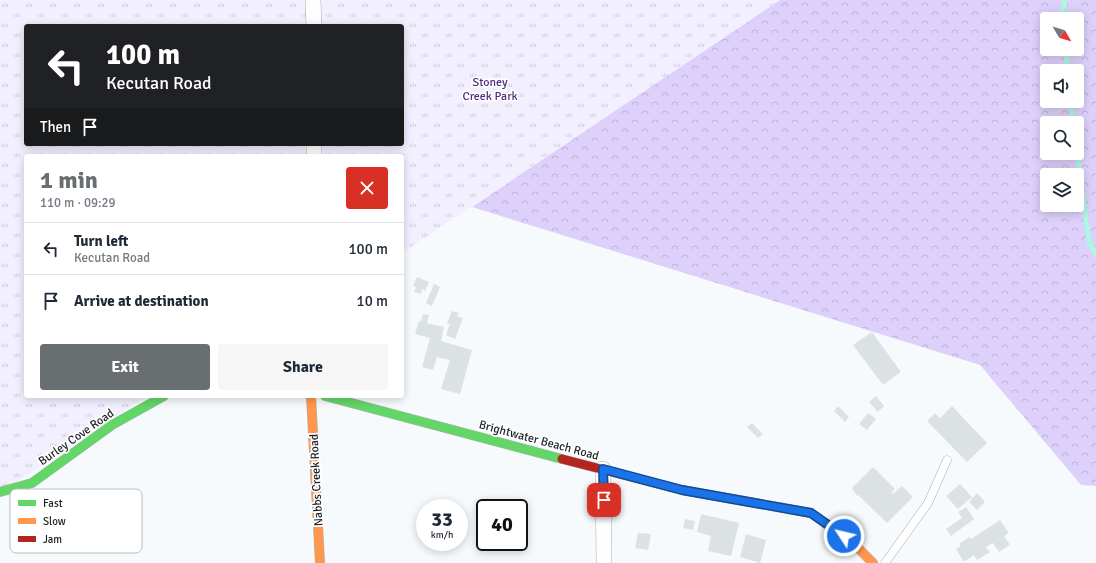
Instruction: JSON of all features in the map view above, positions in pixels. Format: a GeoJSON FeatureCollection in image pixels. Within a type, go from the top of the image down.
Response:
{"type":"FeatureCollection","features":[{"type":"Feature","properties":{"kind":"street"},"geometry":{"type":"LineString","coordinates":[[314,0],[314,24]]}},
{"type":"Feature","properties":{"kind":"street","name":"Burley Cove Road"},"geometry":{"type":"LineString","coordinates":[[11,489],[32,483],[112,425],[160,398]]}},
{"type":"Feature","properties":{"kind":"street","name":"Nabbs Creek Road"},"geometry":{"type":"LineString","coordinates":[[311,398],[320,563]]}},
{"type":"Feature","properties":{"kind":"street","name":"Brightwater Beach Road"},"geometry":{"type":"LineString","coordinates":[[333,398],[682,490],[811,513],[854,544],[873,563]]}},
{"type":"Feature","properties":{"kind":"street"},"geometry":{"type":"LineString","coordinates":[[603,469],[604,563]]}},
{"type":"Feature","properties":{"kind":"street","name":"Burley Cove Road"},"geometry":{"type":"LineString","coordinates":[[0,492],[10,489]]}},
{"type":"Feature","properties":{"kind":"lane"},"geometry":{"type":"LineString","coordinates":[[885,563],[928,503],[947,460]]}},
{"type":"Feature","properties":{"kind":"green space","name":"Stoney Creek Park"},"geometry":{"type":"Polygon","coordinates":[[[0,0],[780,0],[404,252],[404,154],[24,154],[24,398],[144,398],[0,493],[0,0]]]}},
{"type":"Feature","properties":{"kind":"green space"},"geometry":{"type":"Polygon","coordinates":[[[780,0],[1096,0],[1096,486],[1081,485],[980,365],[472,207],[780,0]]]}},
{"type":"Feature","properties":{"kind":"building"},"geometry":{"type":"Polygon","coordinates":[[[417,277],[429,282],[425,291],[422,289],[421,294],[414,292],[416,287],[413,286],[417,277]]]}},
{"type":"Feature","properties":{"kind":"building"},"geometry":{"type":"Polygon","coordinates":[[[434,284],[440,287],[432,306],[426,303],[434,284]]]}},
{"type":"Feature","properties":{"kind":"building"},"geometry":{"type":"Polygon","coordinates":[[[452,311],[459,313],[457,316],[463,318],[455,339],[446,335],[450,324],[447,323],[452,311]]]}},
{"type":"Feature","properties":{"kind":"building"},"geometry":{"type":"Polygon","coordinates":[[[423,314],[429,315],[427,323],[444,327],[441,341],[472,350],[460,394],[441,389],[450,360],[437,357],[433,370],[422,367],[430,338],[415,334],[423,314]]]}},
{"type":"Feature","properties":{"kind":"building"},"geometry":{"type":"Polygon","coordinates":[[[872,332],[901,372],[883,385],[853,345],[872,332]]]}},
{"type":"Feature","properties":{"kind":"building"},"geometry":{"type":"Polygon","coordinates":[[[876,396],[884,406],[878,412],[869,402],[876,396]]]}},
{"type":"Feature","properties":{"kind":"building"},"geometry":{"type":"Polygon","coordinates":[[[838,406],[849,417],[845,422],[834,411],[838,406]]]}},
{"type":"Feature","properties":{"kind":"building"},"geometry":{"type":"Polygon","coordinates":[[[952,406],[987,443],[967,462],[927,421],[935,413],[940,418],[952,406]]]}},
{"type":"Feature","properties":{"kind":"building"},"geometry":{"type":"Polygon","coordinates":[[[868,413],[876,419],[867,430],[859,424],[868,413]]]}},
{"type":"Feature","properties":{"kind":"building"},"geometry":{"type":"Polygon","coordinates":[[[752,423],[763,434],[758,438],[747,427],[752,423]]]}},
{"type":"Feature","properties":{"kind":"building"},"geometry":{"type":"Polygon","coordinates":[[[873,467],[895,489],[892,492],[893,494],[902,486],[913,497],[887,523],[858,495],[857,496],[852,488],[873,467]]]}},
{"type":"Feature","properties":{"kind":"building"},"geometry":{"type":"Polygon","coordinates":[[[960,484],[972,497],[958,509],[946,496],[960,484]]]}},
{"type":"Feature","properties":{"kind":"building"},"geometry":{"type":"Polygon","coordinates":[[[977,493],[985,502],[977,510],[969,502],[977,493]]]}},
{"type":"Feature","properties":{"kind":"building"},"geometry":{"type":"Polygon","coordinates":[[[966,507],[974,519],[951,536],[946,529],[962,518],[958,512],[966,507]]]}},
{"type":"Feature","properties":{"kind":"building"},"geometry":{"type":"Polygon","coordinates":[[[701,514],[739,523],[731,556],[708,551],[711,536],[697,532],[701,514]]]}},
{"type":"Feature","properties":{"kind":"building"},"geometry":{"type":"Polygon","coordinates":[[[685,519],[695,521],[693,530],[683,528],[685,519]]]}},
{"type":"Feature","properties":{"kind":"building"},"geometry":{"type":"Polygon","coordinates":[[[1000,520],[1009,533],[1004,536],[1010,545],[999,552],[993,543],[986,547],[990,552],[977,560],[974,555],[964,562],[956,549],[961,546],[959,544],[969,537],[971,539],[1000,520]]]}},
{"type":"Feature","properties":{"kind":"building"},"geometry":{"type":"Polygon","coordinates":[[[638,533],[651,534],[648,550],[635,548],[638,533]]]}},
{"type":"Feature","properties":{"kind":"building"},"geometry":{"type":"Polygon","coordinates":[[[746,534],[766,540],[760,563],[740,557],[746,534]]]}},
{"type":"Feature","properties":{"kind":"waterway"},"geometry":{"type":"LineString","coordinates":[[1062,12],[1065,0]]}},
{"type":"Feature","properties":{"kind":"waterway"},"geometry":{"type":"LineString","coordinates":[[1066,56],[1067,64]]}},
{"type":"Feature","properties":{"kind":"waterway"},"geometry":{"type":"LineString","coordinates":[[1072,108],[1072,116]]}},
{"type":"Feature","properties":{"kind":"waterway"},"geometry":{"type":"LineString","coordinates":[[1078,160],[1089,242],[1096,254]]}},
{"type":"Feature","properties":{"kind":"traffic: fast"},"geometry":{"type":"LineString","coordinates":[[11,489],[32,483],[112,425],[160,398]]}},
{"type":"Feature","properties":{"kind":"traffic: fast"},"geometry":{"type":"LineString","coordinates":[[333,398],[562,459]]}},
{"type":"Feature","properties":{"kind":"traffic: fast"},"geometry":{"type":"LineString","coordinates":[[0,492],[10,489]]}},
{"type":"Feature","properties":{"kind":"traffic: slow"},"geometry":{"type":"LineString","coordinates":[[311,398],[320,563]]}},
{"type":"Feature","properties":{"kind":"traffic: slow"},"geometry":{"type":"LineString","coordinates":[[738,500],[811,513],[854,544],[873,563]]}},
{"type":"Feature","properties":{"kind":"traffic: jam"},"geometry":{"type":"LineString","coordinates":[[562,459],[682,490],[738,500]]}},
{"type":"Feature","properties":{"kind":"route"},"geometry":{"type":"LineString","coordinates":[[604,500],[603,469],[682,490],[811,513],[844,536]]}}]}
